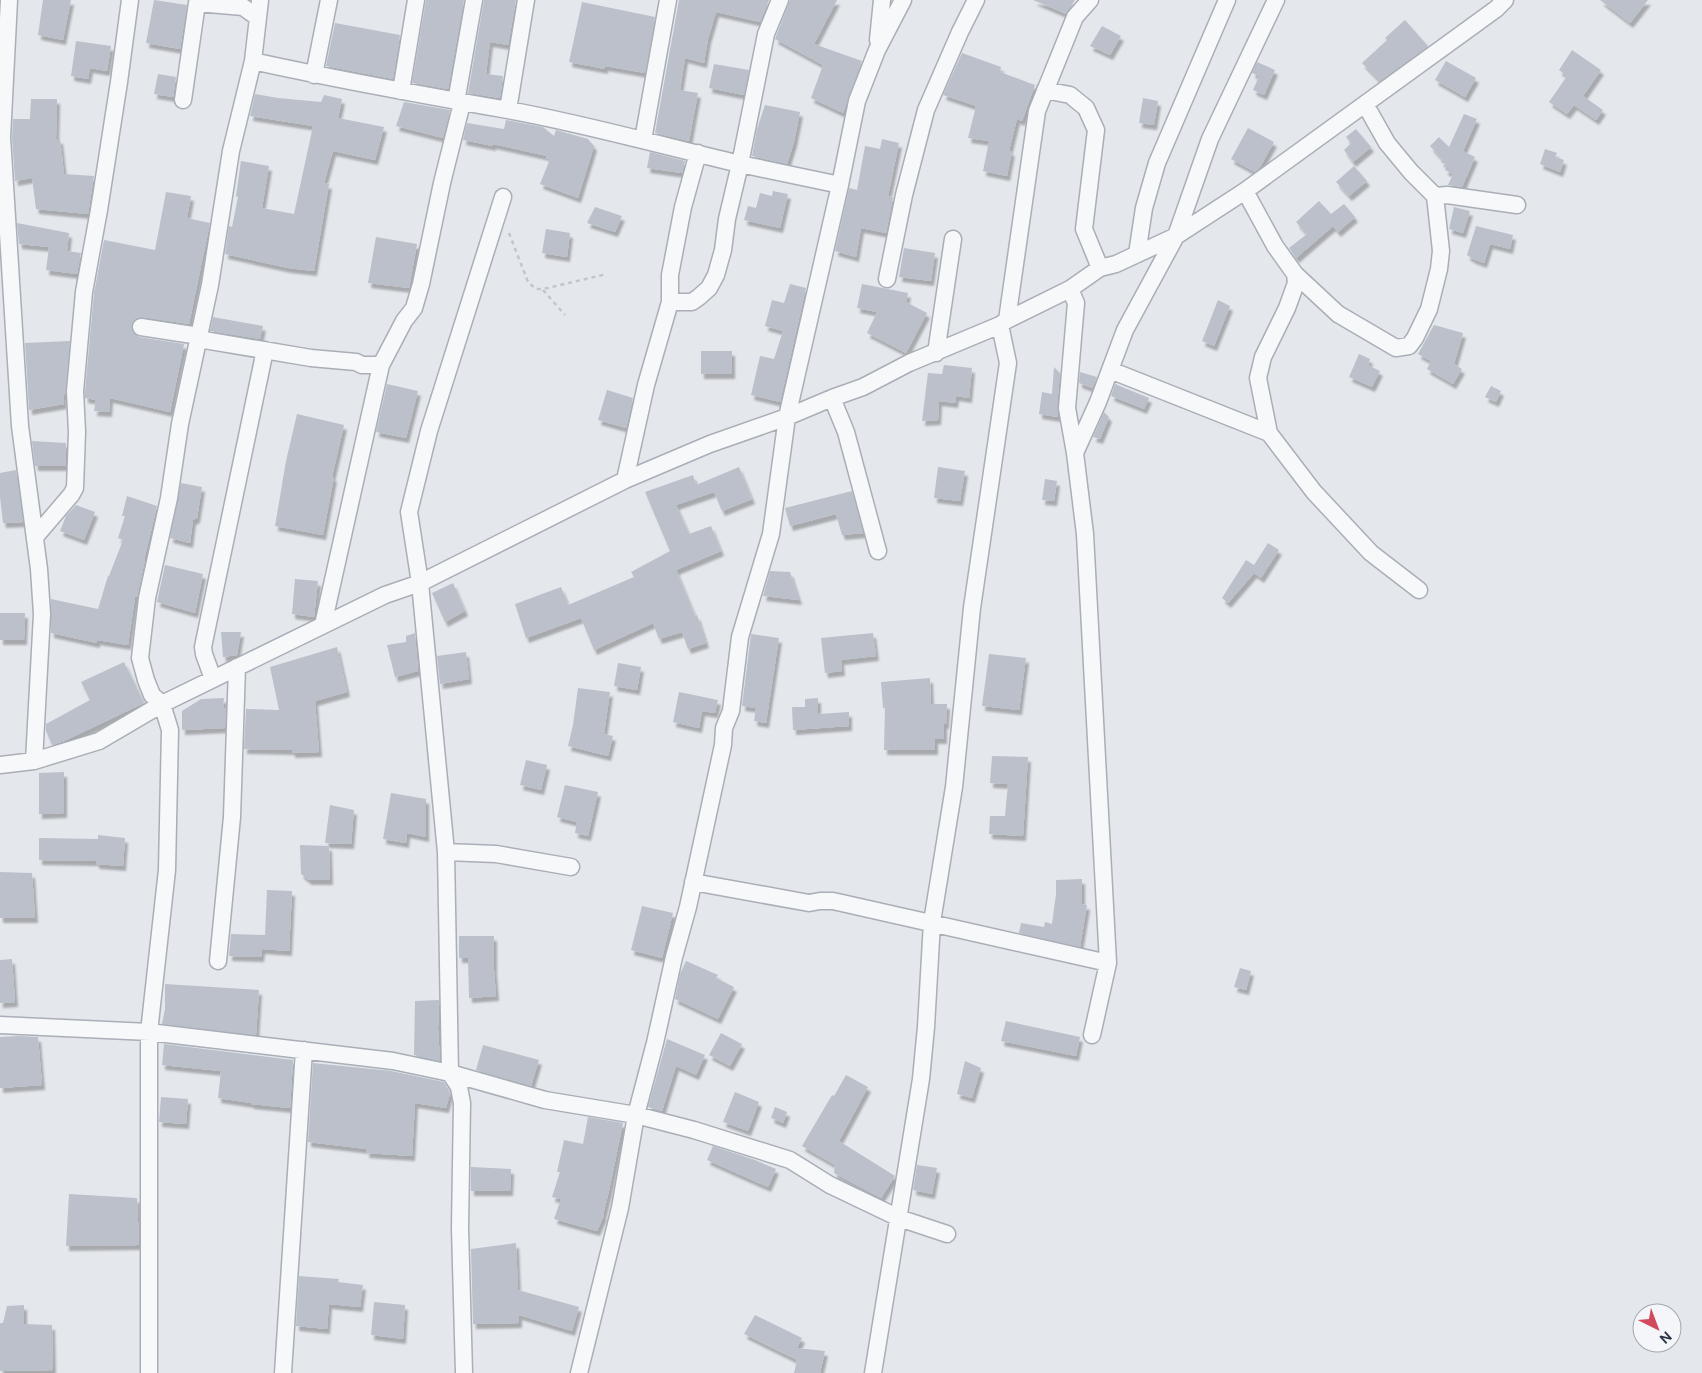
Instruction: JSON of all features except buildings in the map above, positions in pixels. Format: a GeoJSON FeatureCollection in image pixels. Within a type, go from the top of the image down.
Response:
{"type":"FeatureCollection","features":[{"type":"Feature","properties":{"kind":"street"},"geometry":{"type":"LineString","coordinates":[[9,0],[1,137],[7,301],[42,614],[34,761]]}},
{"type":"Feature","properties":{"kind":"street"},"geometry":{"type":"LineString","coordinates":[[35,538],[76,488],[77,432],[75,391],[84,292],[103,191],[120,82],[130,0]]}},
{"type":"Feature","properties":{"kind":"street"},"geometry":{"type":"LineString","coordinates":[[149,1373],[149,1032],[166,870],[170,730],[162,704],[152,695],[140,658],[147,598],[169,498],[180,424],[210,285],[231,151],[253,61],[260,0]]}},
{"type":"Feature","properties":{"kind":"street"},"geometry":{"type":"LineString","coordinates":[[314,75],[329,0]]}},
{"type":"Feature","properties":{"kind":"street"},"geometry":{"type":"LineString","coordinates":[[401,92],[416,0]]}},
{"type":"Feature","properties":{"kind":"street"},"geometry":{"type":"LineString","coordinates":[[322,625],[381,366],[404,321],[414,308],[421,284],[459,103],[474,0]]}},
{"type":"Feature","properties":{"kind":"street"},"geometry":{"type":"LineString","coordinates":[[508,110],[526,0]]}},
{"type":"Feature","properties":{"kind":"street"},"geometry":{"type":"LineString","coordinates":[[643,140],[668,0]]}},
{"type":"Feature","properties":{"kind":"street"},"geometry":{"type":"LineString","coordinates":[[670,302],[692,302],[699,298],[709,288],[716,275],[723,250],[727,219],[766,34],[780,0]]}},
{"type":"Feature","properties":{"kind":"street"},"geometry":{"type":"LineString","coordinates":[[877,50],[882,0]]}},
{"type":"Feature","properties":{"kind":"street"},"geometry":{"type":"LineString","coordinates":[[579,1373],[620,1208],[636,1115],[693,882],[723,745],[724,728],[731,711],[740,637],[771,534],[787,417],[840,185],[857,101],[877,50],[904,0]]}},
{"type":"Feature","properties":{"kind":"street"},"geometry":{"type":"LineString","coordinates":[[887,279],[904,195],[926,110],[976,0]]}},
{"type":"Feature","properties":{"kind":"street"},"geometry":{"type":"LineString","coordinates":[[872,1373],[921,1079],[932,922],[954,787],[972,608],[1008,364],[1004,322],[1037,111],[1075,17],[1090,0]]}},
{"type":"Feature","properties":{"kind":"street"},"geometry":{"type":"LineString","coordinates":[[1137,254],[1144,208],[1157,162],[1227,0]]}},
{"type":"Feature","properties":{"kind":"street"},"geometry":{"type":"LineString","coordinates":[[1075,453],[1098,402],[1125,330],[1176,236],[1210,139],[1276,0]]}},
{"type":"Feature","properties":{"kind":"street"},"geometry":{"type":"LineString","coordinates":[[183,100],[197,3],[243,7],[257,17]]}},
{"type":"Feature","properties":{"kind":"street"},"geometry":{"type":"LineString","coordinates":[[0,765],[34,761],[99,741],[162,704],[385,595],[420,583],[625,480],[710,444],[787,417],[863,387],[909,363],[1004,322],[1070,289],[1100,268],[1116,264],[1176,236],[1244,191],[1365,104],[1497,3]]}},
{"type":"Feature","properties":{"kind":"street"},"geometry":{"type":"LineString","coordinates":[[253,61],[401,92],[508,110],[740,164],[840,185]]}},
{"type":"Feature","properties":{"kind":"street"},"geometry":{"type":"LineString","coordinates":[[1044,90],[1070,95],[1086,108],[1096,130],[1084,229],[1100,268]]}},
{"type":"Feature","properties":{"kind":"street"},"geometry":{"type":"LineString","coordinates":[[1244,191],[1275,246],[1295,274],[1338,314],[1396,348],[1409,346],[1415,338],[1429,308],[1439,269],[1441,251],[1435,196],[1387,143],[1365,104]]}},
{"type":"Feature","properties":{"kind":"street"},"geometry":{"type":"LineString","coordinates":[[625,480],[646,385],[670,302],[670,275],[684,207],[698,153]]}},
{"type":"Feature","properties":{"kind":"street"},"geometry":{"type":"LineString","coordinates":[[1435,196],[1447,195],[1517,205]]}},
{"type":"Feature","properties":{"kind":"street"},"geometry":{"type":"LineString","coordinates":[[464,1373],[460,1228],[462,1103],[459,1087],[450,1073],[446,852],[420,583],[409,512],[428,431],[501,203]]}},
{"type":"Feature","properties":{"kind":"street"},"geometry":{"type":"LineString","coordinates":[[936,352],[953,238]]}},
{"type":"Feature","properties":{"kind":"street"},"geometry":{"type":"LineString","coordinates":[[1295,274],[1294,293],[1263,357],[1258,378],[1269,433],[1314,492],[1371,553],[1419,590]]}},
{"type":"Feature","properties":{"kind":"street"},"geometry":{"type":"LineString","coordinates":[[1070,289],[1076,303],[1067,408],[1075,453],[1085,534],[1108,963],[1092,1035]]}},
{"type":"Feature","properties":{"kind":"street"},"geometry":{"type":"LineString","coordinates":[[141,327],[311,358],[381,366]]}},
{"type":"Feature","properties":{"kind":"street"},"geometry":{"type":"LineString","coordinates":[[214,679],[203,647],[265,350]]}},
{"type":"Feature","properties":{"kind":"street"},"geometry":{"type":"LineString","coordinates":[[1110,370],[1269,433]]}},
{"type":"Feature","properties":{"kind":"street"},"geometry":{"type":"LineString","coordinates":[[832,398],[846,432],[878,551]]}},
{"type":"Feature","properties":{"kind":"street"},"geometry":{"type":"LineString","coordinates":[[218,961],[232,817],[237,667]]}},
{"type":"Feature","properties":{"kind":"street"},"geometry":{"type":"LineString","coordinates":[[446,852],[496,854],[572,867]]}},
{"type":"Feature","properties":{"kind":"street"},"geometry":{"type":"LineString","coordinates":[[693,882],[809,903],[833,901],[1108,963]]}},
{"type":"Feature","properties":{"kind":"street"},"geometry":{"type":"LineString","coordinates":[[0,1025],[149,1032],[394,1061],[450,1073],[545,1100],[636,1115],[694,1130],[790,1160],[830,1184],[899,1218],[947,1234]]}},
{"type":"Feature","properties":{"kind":"street"},"geometry":{"type":"LineString","coordinates":[[284,1373],[304,1050]]}},
{"type":"Feature","properties":{"kind":"path"},"geometry":{"type":"LineString","coordinates":[[501,203],[528,282],[536,289],[607,274]]}},
{"type":"Feature","properties":{"kind":"path"},"geometry":{"type":"LineString","coordinates":[[543,289],[565,315]]}}]}
